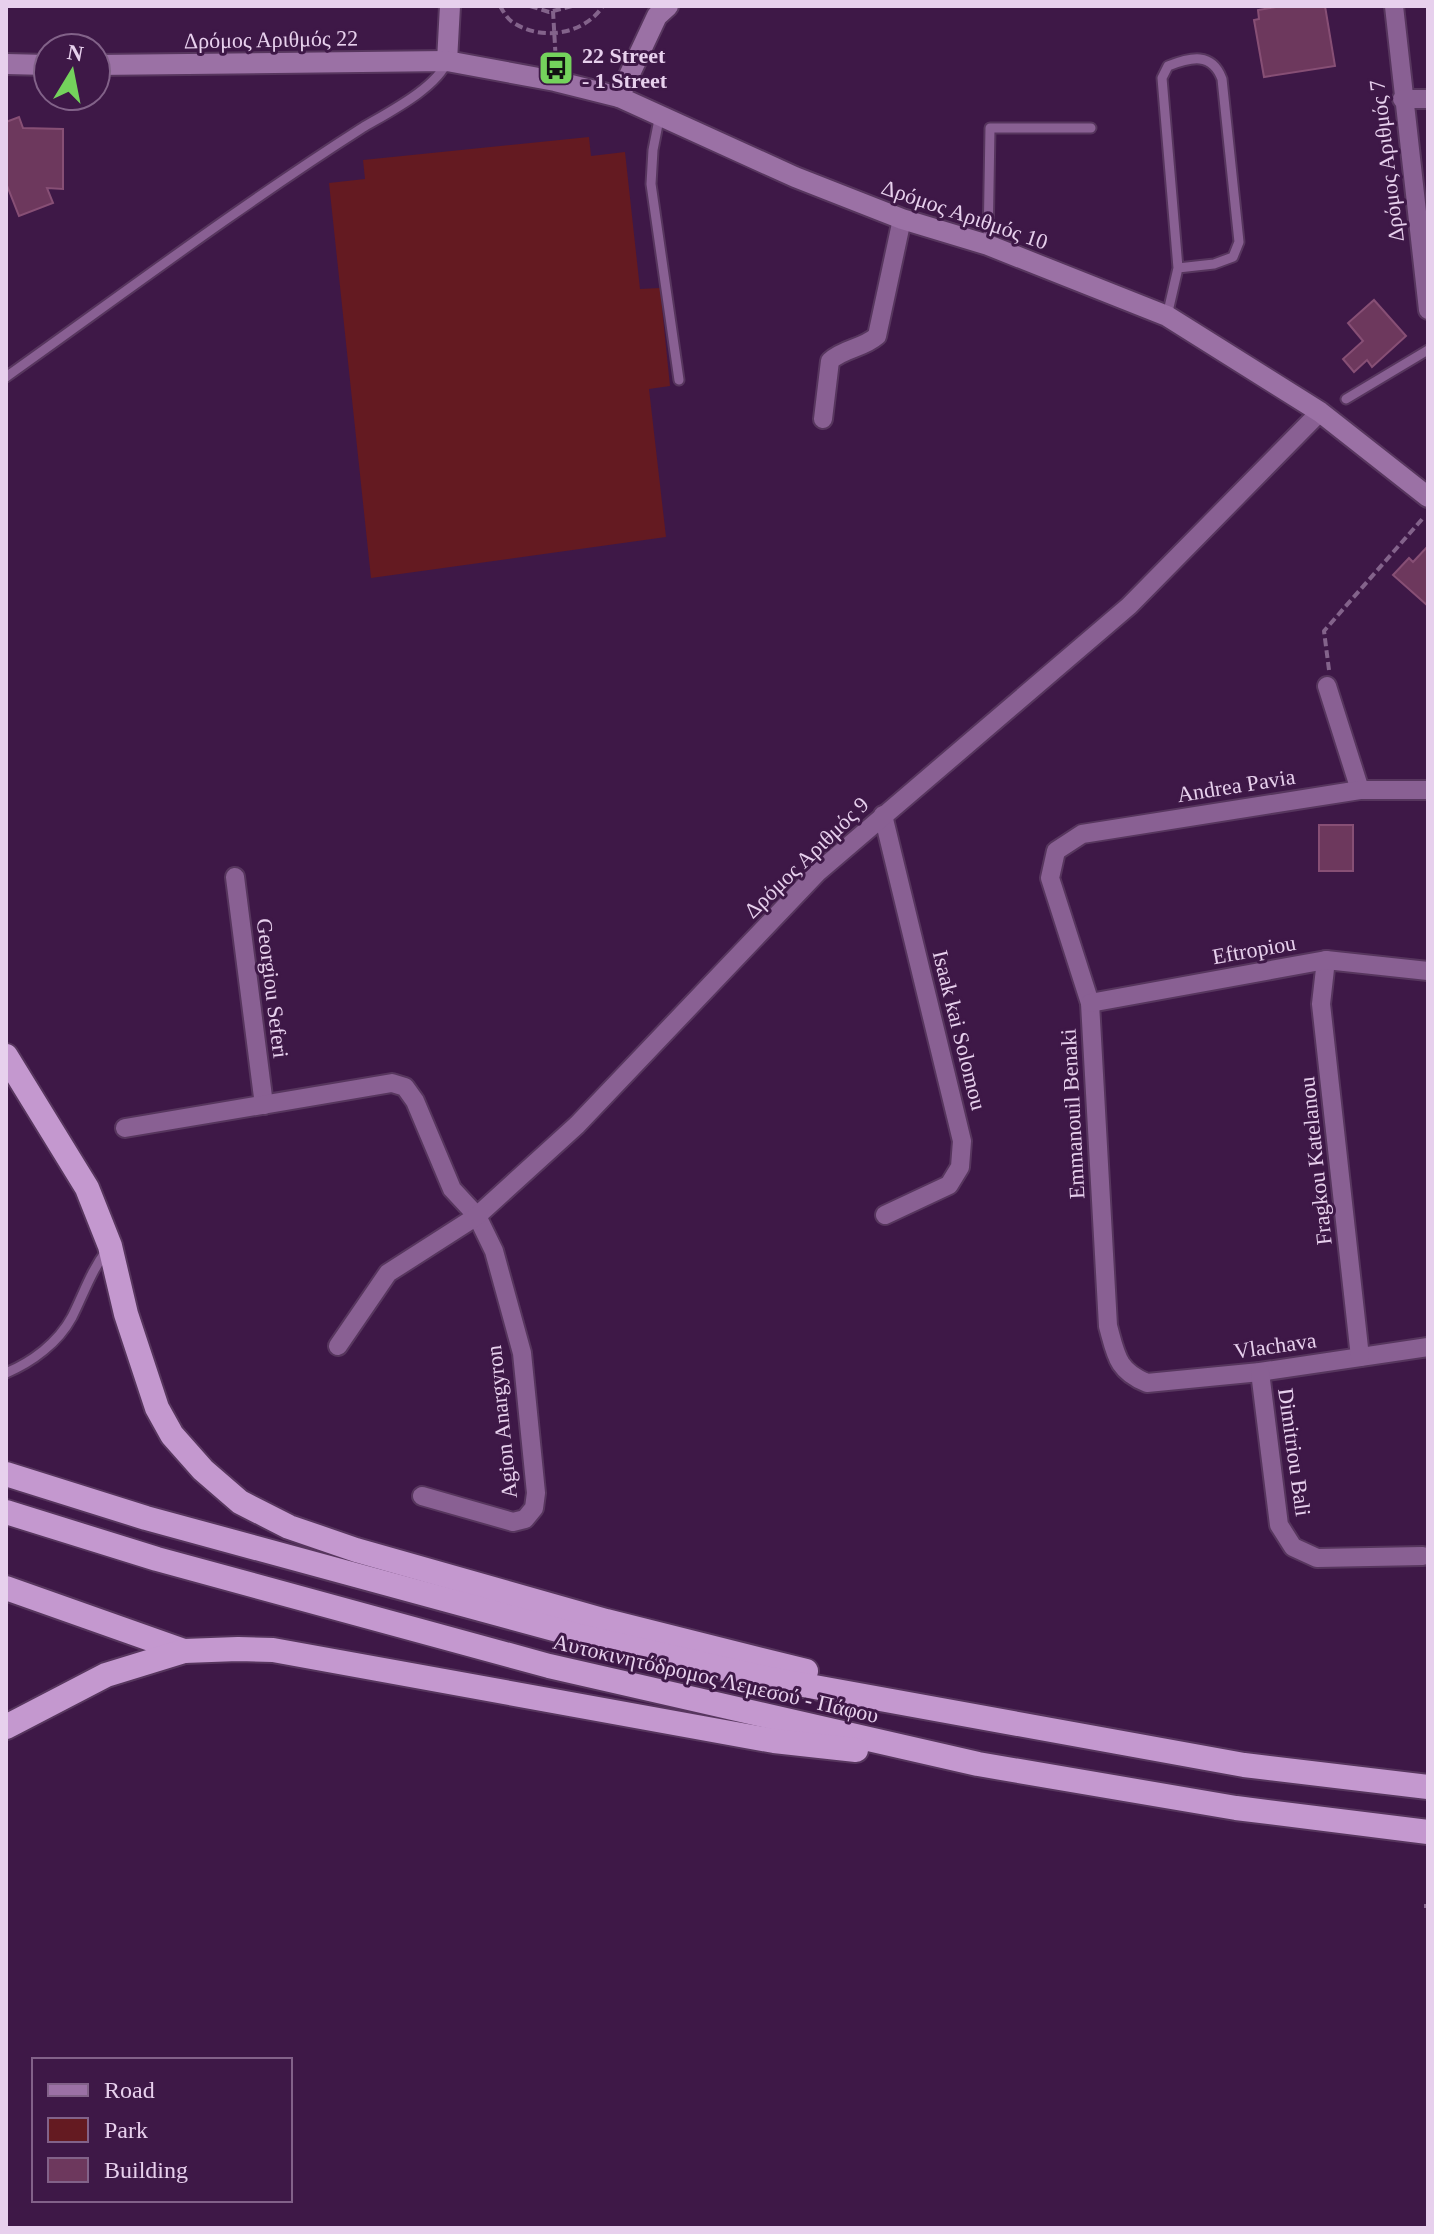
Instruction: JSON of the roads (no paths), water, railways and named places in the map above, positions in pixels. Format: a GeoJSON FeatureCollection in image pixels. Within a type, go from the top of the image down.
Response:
{"type":"FeatureCollection","features":[{"type":"Feature","properties":{"kind":"highway"},"geometry":{"type":"LineString","coordinates":[[6,1056],[87,1188],[110,1246],[126,1314],[157,1408],[172,1435],[195,1462],[240,1502],[289,1527],[356,1550],[606,1621],[759,1658],[967,1715]]}},
{"type":"Feature","properties":{"kind":"highway","name":"Αυτοκινητόδρομος Λεμεσού - Πάφου"},"geometry":{"type":"LineString","coordinates":[[6,1474],[146,1518],[583,1637],[765,1678],[1244,1765],[1428,1787]]}},
{"type":"Feature","properties":{"kind":"highway","name":"Αυτοκινητόδρομος Λεμεσού - Πάφου"},"geometry":{"type":"LineString","coordinates":[[6,1512],[157,1559],[549,1666],[978,1764],[1236,1808],[1428,1832]]}},
{"type":"Feature","properties":{"kind":"highway"},"geometry":{"type":"LineString","coordinates":[[6,1588],[184,1651]]}},
{"type":"Feature","properties":{"kind":"highway"},"geometry":{"type":"LineString","coordinates":[[6,1727],[106,1675],[184,1651],[273,1650],[774,1741],[978,1764]]}},
{"type":"Feature","properties":{"kind":"street"},"geometry":{"type":"LineString","coordinates":[[447,61],[450,6]]}},
{"type":"Feature","properties":{"kind":"street"},"geometry":{"type":"LineString","coordinates":[[619,97],[657,16],[668,6]]}},
{"type":"Feature","properties":{"kind":"street","name":"Δρόμος Αριθμός 7"},"geometry":{"type":"LineString","coordinates":[[1394,6],[1428,310]]}},
{"type":"Feature","properties":{"kind":"street","name":"Δρόμος Αριθμός 22"},"geometry":{"type":"LineString","coordinates":[[112,65],[447,61]]}},
{"type":"Feature","properties":{"kind":"street","name":"Δρόμος Αριθμός 10"},"geometry":{"type":"LineString","coordinates":[[447,61],[555,81],[619,97],[795,177],[902,219],[988,245],[1167,316],[1320,412],[1428,497]]}},
{"type":"Feature","properties":{"kind":"street"},"geometry":{"type":"LineString","coordinates":[[6,64],[32,65]]}},
{"type":"Feature","properties":{"kind":"street"},"geometry":{"type":"LineString","coordinates":[[1402,99],[1428,99]]}},
{"type":"Feature","properties":{"kind":"street"},"geometry":{"type":"LineString","coordinates":[[823,419],[830,361],[839,353],[867,345],[877,336],[902,219]]}},
{"type":"Feature","properties":{"kind":"street","name":"Δρόμος Αριθμός 9"},"geometry":{"type":"LineString","coordinates":[[338,1346],[388,1273],[477,1216],[577,1125],[817,873],[1129,606],[1320,412]]}},
{"type":"Feature","properties":{"kind":"street"},"geometry":{"type":"LineString","coordinates":[[1327,686],[1360,790]]}},
{"type":"Feature","properties":{"kind":"street","name":"Andrea Pavia"},"geometry":{"type":"LineString","coordinates":[[1056,851],[1082,834],[1360,790],[1428,790]]}},
{"type":"Feature","properties":{"kind":"street","name":"Isaak kai Solomou"},"geometry":{"type":"LineString","coordinates":[[883,815],[962,1141],[960,1167],[949,1185],[885,1215]]}},
{"type":"Feature","properties":{"kind":"street","name":"Emmanouil Benaki"},"geometry":{"type":"LineString","coordinates":[[1056,851],[1050,878],[1090,1003],[1108,1326],[1118,1361],[1130,1376]]}},
{"type":"Feature","properties":{"kind":"street","name":"Georgiou Seferi"},"geometry":{"type":"LineString","coordinates":[[235,877],[264,1105]]}},
{"type":"Feature","properties":{"kind":"street","name":"Eftropiou"},"geometry":{"type":"LineString","coordinates":[[1090,1003],[1326,960],[1428,971]]}},
{"type":"Feature","properties":{"kind":"street","name":"Fragkou Katelanou"},"geometry":{"type":"LineString","coordinates":[[1326,960],[1321,1004],[1360,1357]]}},
{"type":"Feature","properties":{"kind":"street"},"geometry":{"type":"LineString","coordinates":[[125,1128],[392,1083],[405,1087],[415,1101],[452,1189],[477,1216]]}},
{"type":"Feature","properties":{"kind":"street","name":"Agion Anargyron"},"geometry":{"type":"LineString","coordinates":[[422,1496],[513,1522],[525,1519],[534,1508],[536,1493],[522,1353],[494,1251],[477,1216]]}},
{"type":"Feature","properties":{"kind":"street","name":"Vlachava"},"geometry":{"type":"LineString","coordinates":[[1130,1376],[1147,1383],[1260,1372],[1428,1347]]}},
{"type":"Feature","properties":{"kind":"street","name":"Dimitriou Bali"},"geometry":{"type":"LineString","coordinates":[[1260,1372],[1279,1525],[1293,1547],[1317,1558],[1423,1556]]}},
{"type":"Feature","properties":{"kind":"lane"},"geometry":{"type":"LineString","coordinates":[[1167,316],[1178,268],[1162,78],[1168,66],[1198,59],[1211,61],[1217,66],[1222,79],[1239,242],[1233,257],[1214,264],[1178,268]]}},
{"type":"Feature","properties":{"kind":"lane"},"geometry":{"type":"LineString","coordinates":[[6,377],[304,165],[415,95],[443,72],[447,61]]}},
{"type":"Feature","properties":{"kind":"lane"},"geometry":{"type":"LineString","coordinates":[[660,114],[651,184],[679,380]]}},
{"type":"Feature","properties":{"kind":"lane"},"geometry":{"type":"LineString","coordinates":[[988,245],[990,128],[1091,128]]}},
{"type":"Feature","properties":{"kind":"lane"},"geometry":{"type":"LineString","coordinates":[[1346,399],[1428,350]]}},
{"type":"Feature","properties":{"kind":"lane"},"geometry":{"type":"LineString","coordinates":[[6,1373],[33,1361],[54,1341],[71,1319],[93,1267],[110,1246]]}},
{"type":"Feature","properties":{"kind":"place","name":"22 Street - 1 Street"},"geometry":{"type":"Point","coordinates":[556,68]}}]}
